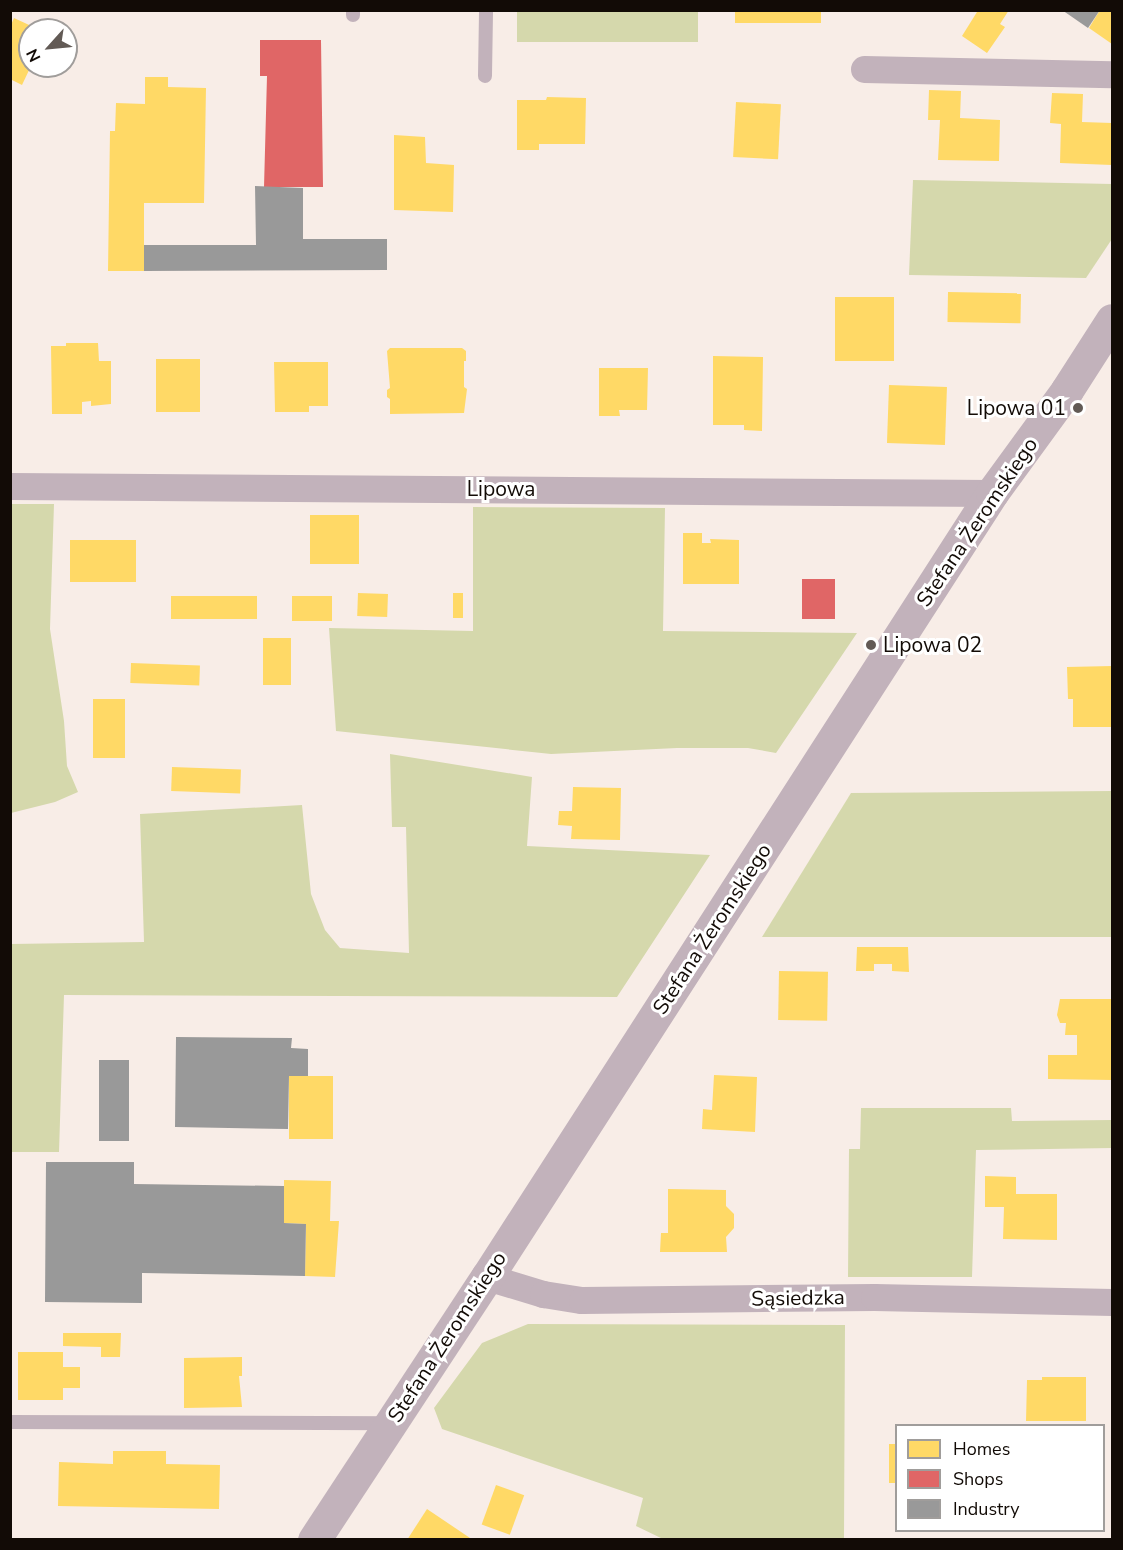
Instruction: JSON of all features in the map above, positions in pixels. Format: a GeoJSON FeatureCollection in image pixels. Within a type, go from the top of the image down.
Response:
{"type":"FeatureCollection","features":[{"type":"Feature","properties":{"kind":"street"},"geometry":{"type":"LineString","coordinates":[[864,69],[1113,74]]}},
{"type":"Feature","properties":{"kind":"street","name":"Stefana Żeromskiego"},"geometry":{"type":"LineString","coordinates":[[314,1539],[487,1277],[992,493],[1067,390],[1113,320]]}},
{"type":"Feature","properties":{"kind":"street","name":"Lipowa"},"geometry":{"type":"LineString","coordinates":[[10,486],[992,493]]}},
{"type":"Feature","properties":{"kind":"street","name":"Sąsiedzka"},"geometry":{"type":"LineString","coordinates":[[487,1277],[552,1297],[582,1300],[874,1297],[1113,1302]]}},
{"type":"Feature","properties":{"kind":"lane"},"geometry":{"type":"LineString","coordinates":[[485,76],[486,10]]}},
{"type":"Feature","properties":{"kind":"lane"},"geometry":{"type":"LineString","coordinates":[[10,1422],[391,1423]]}},
{"type":"Feature","properties":{"kind":"green space"},"geometry":{"type":"Polygon","coordinates":[[[517,11],[698,11],[698,42],[517,42],[517,11]]]}},
{"type":"Feature","properties":{"kind":"green space"},"geometry":{"type":"Polygon","coordinates":[[[913,180],[1112,184],[1112,239],[1086,278],[909,275],[913,180]]]}},
{"type":"Feature","properties":{"kind":"green space"},"geometry":{"type":"Polygon","coordinates":[[[11,504],[54,504],[50,629],[64,721],[67,766],[78,792],[55,802],[11,813],[11,504]]]}},
{"type":"Feature","properties":{"kind":"green space"},"geometry":{"type":"Polygon","coordinates":[[[473,507],[665,508],[663,631],[857,633],[776,753],[748,748],[677,748],[551,754],[336,731],[329,628],[473,631],[473,507]]]}},
{"type":"Feature","properties":{"kind":"green space"},"geometry":{"type":"Polygon","coordinates":[[[390,754],[532,777],[527,846],[710,855],[617,997],[64,995],[59,1152],[11,1152],[11,944],[144,942],[140,814],[302,805],[311,894],[325,930],[340,948],[409,953],[406,827],[392,827],[390,754]]]}},
{"type":"Feature","properties":{"kind":"green space"},"geometry":{"type":"Polygon","coordinates":[[[1112,791],[1112,937],[762,937],[851,793],[1112,791]]]}},
{"type":"Feature","properties":{"kind":"green space"},"geometry":{"type":"Polygon","coordinates":[[[861,1108],[1011,1108],[1012,1121],[1112,1120],[1112,1148],[976,1150],[972,1277],[848,1277],[849,1149],[860,1149],[861,1108]]]}},
{"type":"Feature","properties":{"kind":"green space"},"geometry":{"type":"Polygon","coordinates":[[[528,1324],[845,1325],[844,1539],[663,1539],[636,1526],[643,1498],[442,1429],[434,1408],[482,1343],[528,1324]]]}},
{"type":"Feature","properties":{"kind":"building: Homes"},"geometry":{"type":"Polygon","coordinates":[[[735,10],[821,10],[821,23],[735,23],[735,10]]]}},
{"type":"Feature","properties":{"kind":"building: Homes"},"geometry":{"type":"Polygon","coordinates":[[[975,10],[1009,10],[1000,24],[1005,27],[987,53],[962,36],[977,12],[975,10]]]}},
{"type":"Feature","properties":{"kind":"building: Homes"},"geometry":{"type":"Polygon","coordinates":[[[1100,10],[1112,10],[1112,44],[1089,28],[1100,10]]]}},
{"type":"Feature","properties":{"kind":"building: Homes"},"geometry":{"type":"Polygon","coordinates":[[[14,18],[18,20],[18,78],[25,78],[22,85],[10,79],[10,27],[14,18]]]}},
{"type":"Feature","properties":{"kind":"building: Homes"},"geometry":{"type":"Polygon","coordinates":[[[145,77],[168,77],[168,87],[206,88],[204,203],[144,203],[144,271],[108,271],[110,131],[115,131],[116,103],[145,104],[145,77]]]}},
{"type":"Feature","properties":{"kind":"building: Homes"},"geometry":{"type":"Polygon","coordinates":[[[929,90],[961,91],[960,118],[1000,120],[999,161],[938,160],[940,120],[928,120],[929,90]]]}},
{"type":"Feature","properties":{"kind":"building: Homes"},"geometry":{"type":"Polygon","coordinates":[[[1052,93],[1083,94],[1082,122],[1112,123],[1112,165],[1060,163],[1061,124],[1050,123],[1052,93]]]}},
{"type":"Feature","properties":{"kind":"building: Homes"},"geometry":{"type":"Polygon","coordinates":[[[547,97],[586,98],[585,144],[539,144],[539,150],[517,150],[517,100],[546,100],[547,97]]]}},
{"type":"Feature","properties":{"kind":"building: Homes"},"geometry":{"type":"Polygon","coordinates":[[[736,102],[781,104],[778,159],[733,157],[736,102]]]}},
{"type":"Feature","properties":{"kind":"building: Homes"},"geometry":{"type":"Polygon","coordinates":[[[394,135],[425,137],[426,163],[454,165],[453,212],[394,210],[394,135]]]}},
{"type":"Feature","properties":{"kind":"building: Homes"},"geometry":{"type":"Polygon","coordinates":[[[948,292],[1021,293],[1020,323],[947,322],[948,292]]]}},
{"type":"Feature","properties":{"kind":"building: Homes"},"geometry":{"type":"Polygon","coordinates":[[[835,297],[894,297],[894,361],[835,361],[835,297]]]}},
{"type":"Feature","properties":{"kind":"building: Homes"},"geometry":{"type":"Polygon","coordinates":[[[66,343],[98,343],[99,361],[111,361],[111,404],[91,406],[91,401],[82,402],[82,414],[52,414],[51,346],[66,346],[66,343]]]}},
{"type":"Feature","properties":{"kind":"building: Homes"},"geometry":{"type":"Polygon","coordinates":[[[390,348],[462,348],[466,351],[464,387],[467,389],[464,413],[390,414],[390,399],[387,397],[387,390],[390,388],[387,351],[390,348]]]}},
{"type":"Feature","properties":{"kind":"building: Homes"},"geometry":{"type":"Polygon","coordinates":[[[713,356],[763,357],[762,431],[744,430],[744,425],[713,425],[713,356]]]}},
{"type":"Feature","properties":{"kind":"building: Homes"},"geometry":{"type":"Polygon","coordinates":[[[156,359],[200,359],[200,412],[156,412],[156,359]]]}},
{"type":"Feature","properties":{"kind":"building: Homes"},"geometry":{"type":"Polygon","coordinates":[[[274,362],[328,362],[328,406],[309,406],[309,412],[275,412],[274,362]]]}},
{"type":"Feature","properties":{"kind":"building: Homes"},"geometry":{"type":"Polygon","coordinates":[[[599,368],[648,368],[647,410],[619,410],[620,416],[599,416],[599,368]]]}},
{"type":"Feature","properties":{"kind":"building: Homes"},"geometry":{"type":"Polygon","coordinates":[[[889,385],[947,387],[945,445],[887,443],[889,385]]]}},
{"type":"Feature","properties":{"kind":"building: Homes"},"geometry":{"type":"Polygon","coordinates":[[[310,515],[359,515],[359,564],[310,564],[310,515]]]}},
{"type":"Feature","properties":{"kind":"building: Homes"},"geometry":{"type":"Polygon","coordinates":[[[683,533],[702,533],[702,543],[711,543],[710,539],[739,540],[739,584],[683,584],[683,533]]]}},
{"type":"Feature","properties":{"kind":"building: Homes"},"geometry":{"type":"Polygon","coordinates":[[[70,540],[136,540],[136,582],[70,582],[70,540]]]}},
{"type":"Feature","properties":{"kind":"building: Homes"},"geometry":{"type":"Polygon","coordinates":[[[358,593],[388,594],[387,617],[357,616],[358,593]]]}},
{"type":"Feature","properties":{"kind":"building: Homes"},"geometry":{"type":"Polygon","coordinates":[[[453,593],[463,593],[463,618],[453,618],[453,593]]]}},
{"type":"Feature","properties":{"kind":"building: Homes"},"geometry":{"type":"Polygon","coordinates":[[[171,596],[257,596],[257,619],[171,619],[171,596]]]}},
{"type":"Feature","properties":{"kind":"building: Homes"},"geometry":{"type":"Polygon","coordinates":[[[292,596],[332,596],[332,621],[292,621],[292,596]]]}},
{"type":"Feature","properties":{"kind":"building: Homes"},"geometry":{"type":"Polygon","coordinates":[[[263,638],[291,638],[291,685],[263,685],[263,638]]]}},
{"type":"Feature","properties":{"kind":"building: Homes"},"geometry":{"type":"Polygon","coordinates":[[[131,663],[200,665],[199,685],[130,683],[131,663]]]}},
{"type":"Feature","properties":{"kind":"building: Homes"},"geometry":{"type":"Polygon","coordinates":[[[1112,666],[1112,727],[1073,727],[1073,699],[1068,699],[1067,667],[1112,666]]]}},
{"type":"Feature","properties":{"kind":"building: Homes"},"geometry":{"type":"Polygon","coordinates":[[[93,699],[125,699],[125,758],[93,758],[93,699]]]}},
{"type":"Feature","properties":{"kind":"building: Homes"},"geometry":{"type":"Polygon","coordinates":[[[172,767],[241,769],[240,793],[171,791],[172,767]]]}},
{"type":"Feature","properties":{"kind":"building: Homes"},"geometry":{"type":"Polygon","coordinates":[[[573,787],[621,788],[620,840],[571,839],[572,826],[558,825],[559,811],[572,811],[573,787]]]}},
{"type":"Feature","properties":{"kind":"building: Homes"},"geometry":{"type":"Polygon","coordinates":[[[857,947],[908,947],[909,972],[892,971],[892,964],[874,964],[874,971],[856,971],[857,947]]]}},
{"type":"Feature","properties":{"kind":"building: Homes"},"geometry":{"type":"Polygon","coordinates":[[[779,971],[828,972],[827,1021],[778,1020],[779,971]]]}},
{"type":"Feature","properties":{"kind":"building: Homes"},"geometry":{"type":"Polygon","coordinates":[[[1060,999],[1112,999],[1112,1080],[1048,1079],[1048,1055],[1077,1055],[1077,1035],[1065,1035],[1066,1023],[1060,1023],[1057,1015],[1060,999]]]}},
{"type":"Feature","properties":{"kind":"building: Homes"},"geometry":{"type":"Polygon","coordinates":[[[714,1075],[757,1077],[755,1132],[702,1129],[703,1109],[712,1110],[714,1075]]]}},
{"type":"Feature","properties":{"kind":"building: Homes"},"geometry":{"type":"Polygon","coordinates":[[[289,1076],[333,1076],[333,1139],[289,1139],[289,1076]]]}},
{"type":"Feature","properties":{"kind":"building: Homes"},"geometry":{"type":"Polygon","coordinates":[[[985,1176],[1016,1177],[1016,1194],[1057,1194],[1057,1240],[1003,1239],[1004,1207],[985,1207],[985,1176]]]}},
{"type":"Feature","properties":{"kind":"building: Homes"},"geometry":{"type":"Polygon","coordinates":[[[284,1180],[331,1181],[330,1221],[339,1221],[335,1277],[305,1276],[306,1224],[284,1223],[284,1180]]]}},
{"type":"Feature","properties":{"kind":"building: Homes"},"geometry":{"type":"Polygon","coordinates":[[[668,1189],[726,1190],[726,1206],[734,1214],[734,1228],[726,1237],[727,1252],[660,1252],[661,1233],[668,1233],[668,1189]]]}},
{"type":"Feature","properties":{"kind":"building: Homes"},"geometry":{"type":"Polygon","coordinates":[[[63,1333],[121,1333],[120,1357],[101,1357],[101,1347],[63,1346],[63,1333]]]}},
{"type":"Feature","properties":{"kind":"building: Homes"},"geometry":{"type":"Polygon","coordinates":[[[18,1352],[63,1352],[63,1367],[80,1367],[80,1388],[63,1388],[63,1400],[18,1400],[18,1352]]]}},
{"type":"Feature","properties":{"kind":"building: Homes"},"geometry":{"type":"Polygon","coordinates":[[[242,1357],[242,1376],[239,1376],[242,1407],[184,1408],[184,1358],[242,1357]]]}},
{"type":"Feature","properties":{"kind":"building: Homes"},"geometry":{"type":"Polygon","coordinates":[[[1042,1377],[1086,1377],[1086,1421],[1026,1421],[1027,1380],[1042,1380],[1042,1377]]]}},
{"type":"Feature","properties":{"kind":"building: Homes"},"geometry":{"type":"Polygon","coordinates":[[[889,1444],[895,1444],[895,1483],[889,1483],[889,1444]]]}},
{"type":"Feature","properties":{"kind":"building: Homes"},"geometry":{"type":"Polygon","coordinates":[[[113,1451],[166,1451],[166,1464],[220,1465],[219,1509],[58,1506],[59,1462],[113,1464],[113,1451]]]}},
{"type":"Feature","properties":{"kind":"building: Homes"},"geometry":{"type":"Polygon","coordinates":[[[496,1485],[524,1495],[510,1535],[482,1524],[496,1485]]]}},
{"type":"Feature","properties":{"kind":"building: Homes"},"geometry":{"type":"Polygon","coordinates":[[[427,1509],[473,1540],[407,1540],[427,1509]]]}},
{"type":"Feature","properties":{"kind":"building: Shops"},"geometry":{"type":"Polygon","coordinates":[[[260,40],[321,40],[323,187],[264,187],[267,76],[260,76],[260,40]]]}},
{"type":"Feature","properties":{"kind":"building: Shops"},"geometry":{"type":"Polygon","coordinates":[[[802,579],[835,579],[835,619],[802,619],[802,579]]]}},
{"type":"Feature","properties":{"kind":"building: Industry"},"geometry":{"type":"Polygon","coordinates":[[[1062,10],[1100,10],[1088,28],[1062,10]]]}},
{"type":"Feature","properties":{"kind":"building: Industry"},"geometry":{"type":"Polygon","coordinates":[[[255,186],[303,188],[303,239],[387,239],[387,270],[144,271],[144,245],[256,245],[255,186]]]}},
{"type":"Feature","properties":{"kind":"building: Industry"},"geometry":{"type":"Polygon","coordinates":[[[176,1037],[292,1038],[291,1048],[308,1049],[308,1076],[289,1076],[288,1129],[175,1127],[176,1037]]]}},
{"type":"Feature","properties":{"kind":"building: Industry"},"geometry":{"type":"Polygon","coordinates":[[[99,1060],[129,1060],[129,1141],[99,1141],[99,1060]]]}},
{"type":"Feature","properties":{"kind":"building: Industry"},"geometry":{"type":"Polygon","coordinates":[[[46,1162],[134,1162],[134,1184],[284,1186],[284,1223],[306,1224],[305,1276],[142,1273],[142,1303],[45,1302],[46,1162]]]}},
{"type":"Feature","properties":{"kind":"place","name":"Lipowa 01"},"geometry":{"type":"Point","coordinates":[1078,408]}},
{"type":"Feature","properties":{"kind":"place","name":"Lipowa 02"},"geometry":{"type":"Point","coordinates":[871,645]}}]}
